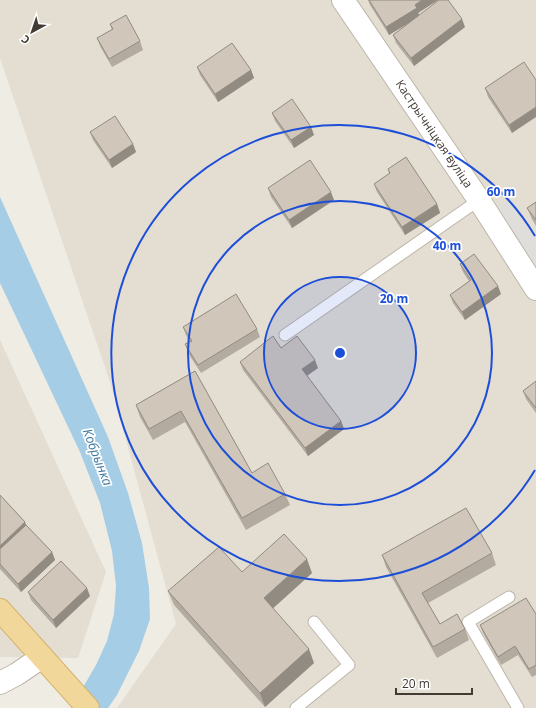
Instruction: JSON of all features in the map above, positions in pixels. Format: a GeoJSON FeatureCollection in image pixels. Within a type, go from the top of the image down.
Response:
{"type":"FeatureCollection","features":[{"type":"Feature","properties":{"kind":"main road"},"geometry":{"type":"LineString","coordinates":[[0,610],[88,708]]}},
{"type":"Feature","properties":{"kind":"street","name":"Кастрычніцкая вуліца"},"geometry":{"type":"LineString","coordinates":[[343,0],[479,200],[536,289]]}},
{"type":"Feature","properties":{"kind":"street"},"geometry":{"type":"LineString","coordinates":[[0,683],[42,658]]}},
{"type":"Feature","properties":{"kind":"lane"},"geometry":{"type":"LineString","coordinates":[[285,335],[479,200]]}},
{"type":"Feature","properties":{"kind":"lane"},"geometry":{"type":"LineString","coordinates":[[509,597],[468,622],[518,708]]}},
{"type":"Feature","properties":{"kind":"lane"},"geometry":{"type":"LineString","coordinates":[[296,708],[349,664],[314,622]]}},
{"type":"Feature","properties":{"kind":"shaded area"},"geometry":{"type":"Polygon","coordinates":[[[0,0],[536,0],[536,708],[117,708],[176,624],[111,385],[0,58],[0,0]]]}},
{"type":"Feature","properties":{"kind":"shaded area"},"geometry":{"type":"Polygon","coordinates":[[[511,197],[536,235],[536,286],[486,212],[511,197]]]}},
{"type":"Feature","properties":{"kind":"shaded area"},"geometry":{"type":"Polygon","coordinates":[[[0,340],[106,572],[78,658],[0,657],[0,340]]]}},
{"type":"Feature","properties":{"kind":"water","name":"Кобрынка"},"geometry":{"type":"Polygon","coordinates":[[[0,197],[108,437],[128,493],[142,543],[149,588],[150,619],[139,651],[117,695],[108,708],[71,708],[96,665],[107,641],[114,614],[116,586],[112,551],[100,503],[80,452],[0,283],[0,197]]]}},
{"type":"Feature","properties":{"kind":"building"},"geometry":{"type":"Polygon","coordinates":[[[369,0],[422,0],[415,5],[417,8],[386,27],[369,0]]]}},
{"type":"Feature","properties":{"kind":"building"},"geometry":{"type":"Polygon","coordinates":[[[439,0],[448,0],[462,19],[411,58],[393,35],[439,0]]]}},
{"type":"Feature","properties":{"kind":"building"},"geometry":{"type":"Polygon","coordinates":[[[126,15],[140,41],[109,59],[97,38],[113,29],[110,24],[126,15]]]}},
{"type":"Feature","properties":{"kind":"building"},"geometry":{"type":"Polygon","coordinates":[[[232,43],[251,70],[215,94],[197,67],[232,43]]]}},
{"type":"Feature","properties":{"kind":"building"},"geometry":{"type":"Polygon","coordinates":[[[524,62],[536,80],[536,107],[509,125],[485,88],[524,62]]]}},
{"type":"Feature","properties":{"kind":"building"},"geometry":{"type":"Polygon","coordinates":[[[292,99],[311,127],[291,140],[272,113],[292,99]]]}},
{"type":"Feature","properties":{"kind":"building"},"geometry":{"type":"Polygon","coordinates":[[[115,116],[133,144],[109,160],[90,132],[115,116]]]}},
{"type":"Feature","properties":{"kind":"building"},"geometry":{"type":"Polygon","coordinates":[[[406,157],[437,204],[402,227],[374,184],[390,173],[388,169],[406,157]]]}},
{"type":"Feature","properties":{"kind":"building"},"geometry":{"type":"Polygon","coordinates":[[[310,160],[331,192],[289,220],[268,188],[310,160]]]}},
{"type":"Feature","properties":{"kind":"building"},"geometry":{"type":"Polygon","coordinates":[[[536,202],[536,220],[527,208],[536,202]]]}},
{"type":"Feature","properties":{"kind":"building"},"geometry":{"type":"Polygon","coordinates":[[[474,254],[498,286],[462,312],[450,295],[471,280],[460,264],[474,254]]]}},
{"type":"Feature","properties":{"kind":"building"},"geometry":{"type":"Polygon","coordinates":[[[236,294],[257,329],[198,365],[185,344],[192,341],[183,327],[236,294]]]}},
{"type":"Feature","properties":{"kind":"building"},"geometry":{"type":"Polygon","coordinates":[[[273,336],[281,348],[297,336],[315,360],[302,369],[341,421],[305,448],[240,362],[273,336]]]}},
{"type":"Feature","properties":{"kind":"building"},"geometry":{"type":"Polygon","coordinates":[[[195,371],[252,473],[268,463],[285,494],[242,518],[181,411],[149,429],[136,405],[195,371]]]}},
{"type":"Feature","properties":{"kind":"building"},"geometry":{"type":"Polygon","coordinates":[[[536,381],[536,408],[523,391],[536,381]]]}},
{"type":"Feature","properties":{"kind":"building"},"geometry":{"type":"Polygon","coordinates":[[[0,495],[25,522],[0,546],[0,495]]]}},
{"type":"Feature","properties":{"kind":"building"},"geometry":{"type":"Polygon","coordinates":[[[466,508],[492,553],[422,593],[440,624],[457,614],[465,629],[433,647],[382,555],[466,508]]]}},
{"type":"Feature","properties":{"kind":"building"},"geometry":{"type":"Polygon","coordinates":[[[26,525],[52,552],[18,584],[0,564],[0,549],[26,525]]]}},
{"type":"Feature","properties":{"kind":"building"},"geometry":{"type":"Polygon","coordinates":[[[284,534],[307,559],[264,598],[309,649],[260,693],[168,591],[219,547],[242,572],[284,534]]]}},
{"type":"Feature","properties":{"kind":"building"},"geometry":{"type":"Polygon","coordinates":[[[61,561],[87,588],[53,620],[28,592],[61,561]]]}},
{"type":"Feature","properties":{"kind":"building"},"geometry":{"type":"Polygon","coordinates":[[[526,598],[536,614],[536,665],[529,669],[515,646],[498,657],[480,625],[526,598]]]}}]}
